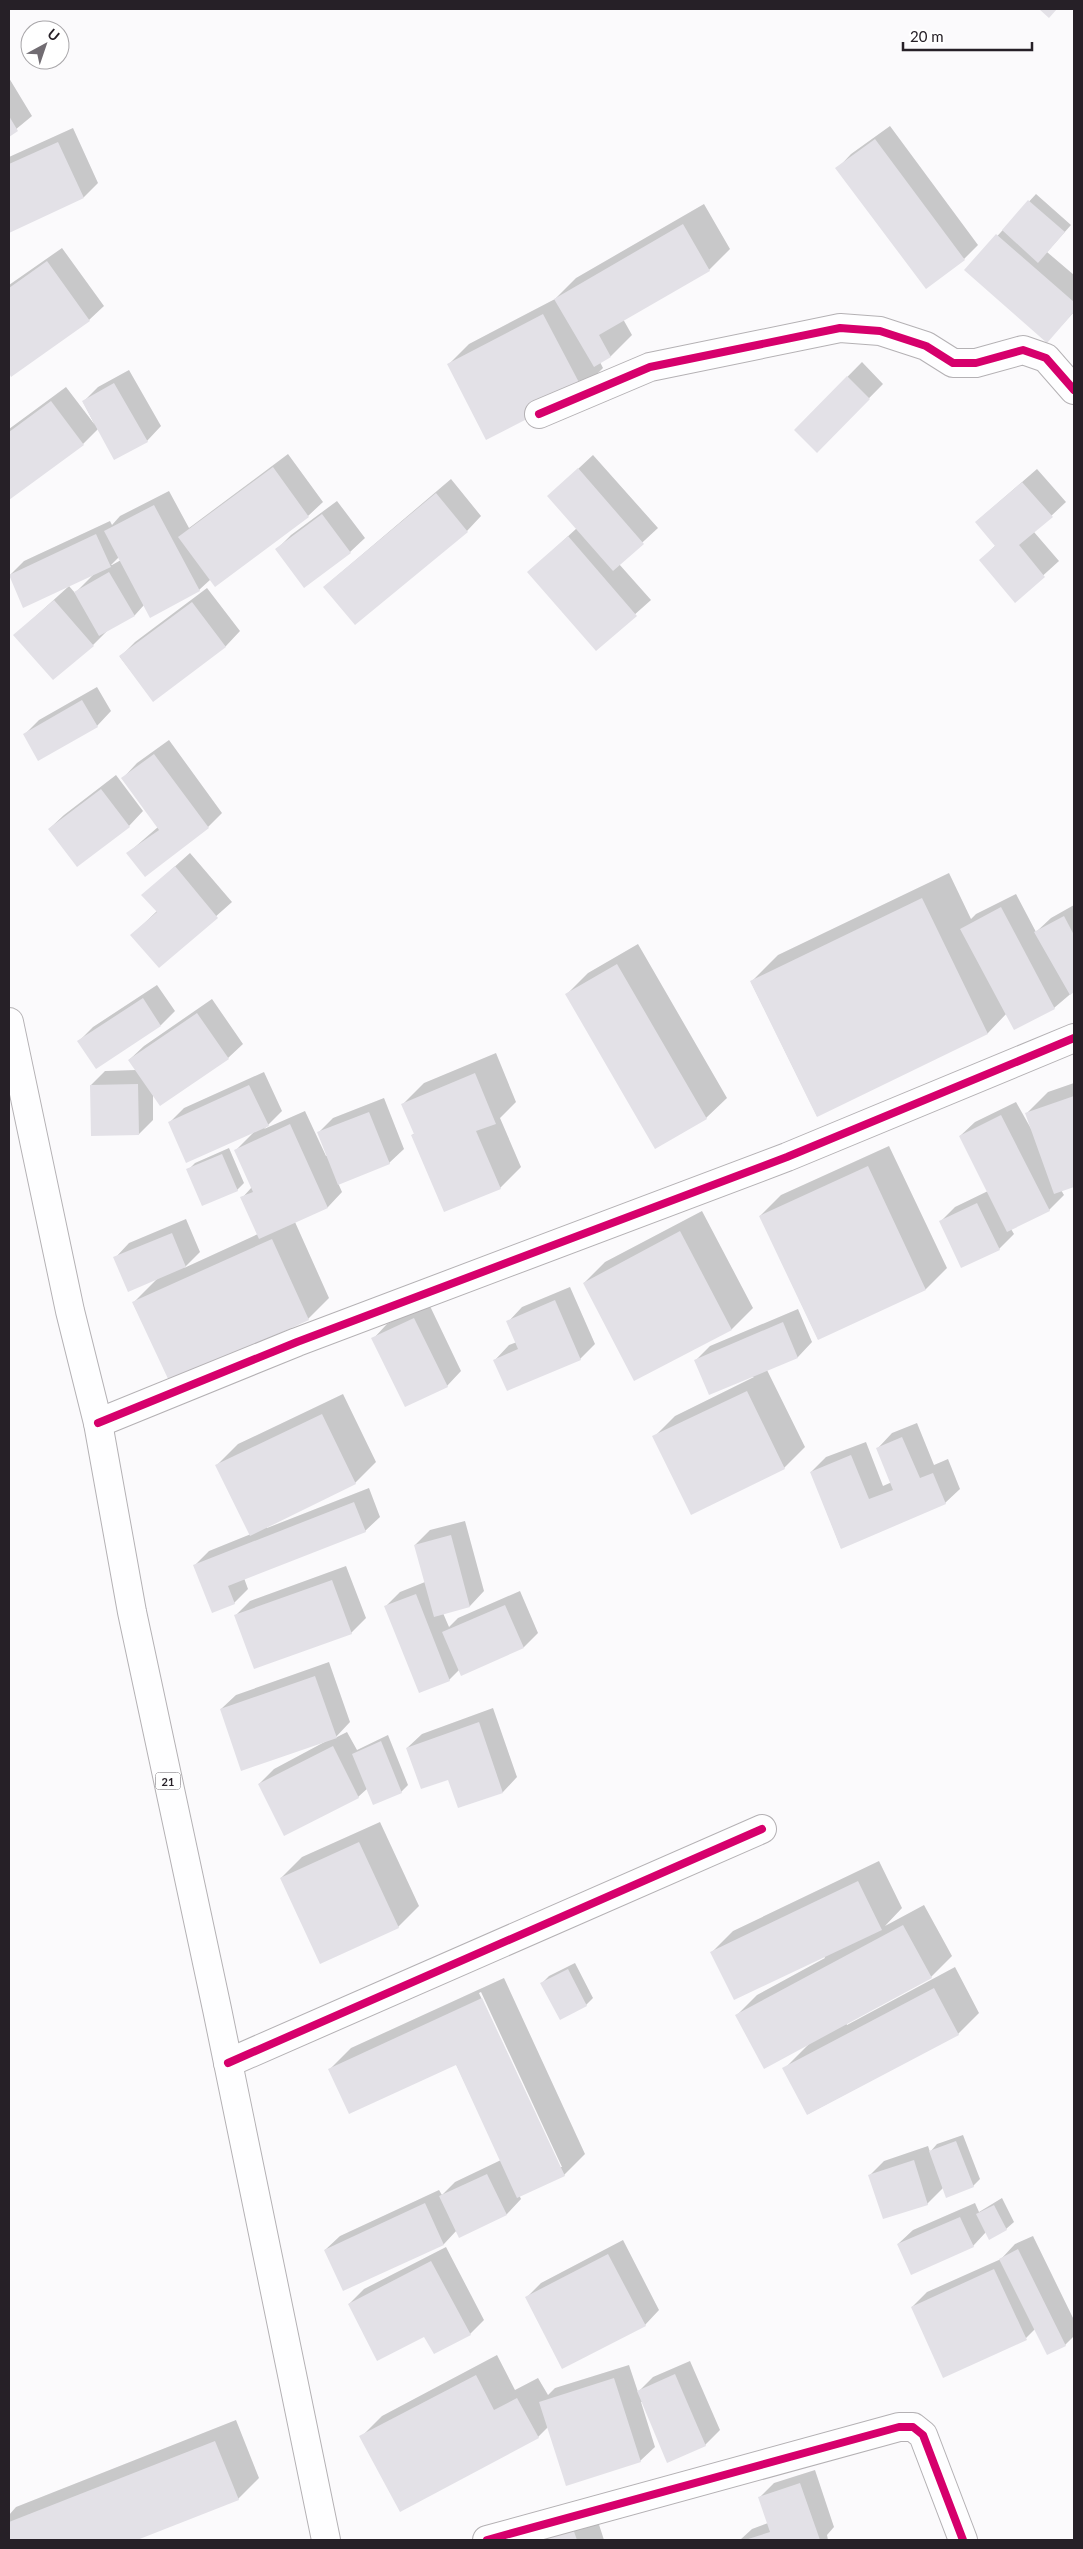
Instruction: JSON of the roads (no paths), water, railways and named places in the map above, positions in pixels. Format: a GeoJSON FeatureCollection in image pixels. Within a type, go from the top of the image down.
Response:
{"type":"FeatureCollection","features":[{"type":"Feature","properties":{"kind":"main road"},"geometry":{"type":"LineString","coordinates":[[540,414],[650,367],[840,328],[880,331],[926,346],[954,363],[976,363],[1023,350],[1046,358],[1074,390]]}},
{"type":"Feature","properties":{"kind":"main road","name":"21"},"geometry":{"type":"LineString","coordinates":[[9,1022],[70,1311],[98,1423],[132,1612],[228,2063],[326,2540]]}},
{"type":"Feature","properties":{"kind":"main road"},"geometry":{"type":"LineString","coordinates":[[98,1423],[297,1342],[787,1157],[1074,1038]]}},
{"type":"Feature","properties":{"kind":"main road"},"geometry":{"type":"LineString","coordinates":[[228,2063],[762,1829]]}},
{"type":"Feature","properties":{"kind":"main road"},"geometry":{"type":"LineString","coordinates":[[487,2540],[899,2427],[913,2427],[923,2435],[963,2540]]}}]}
